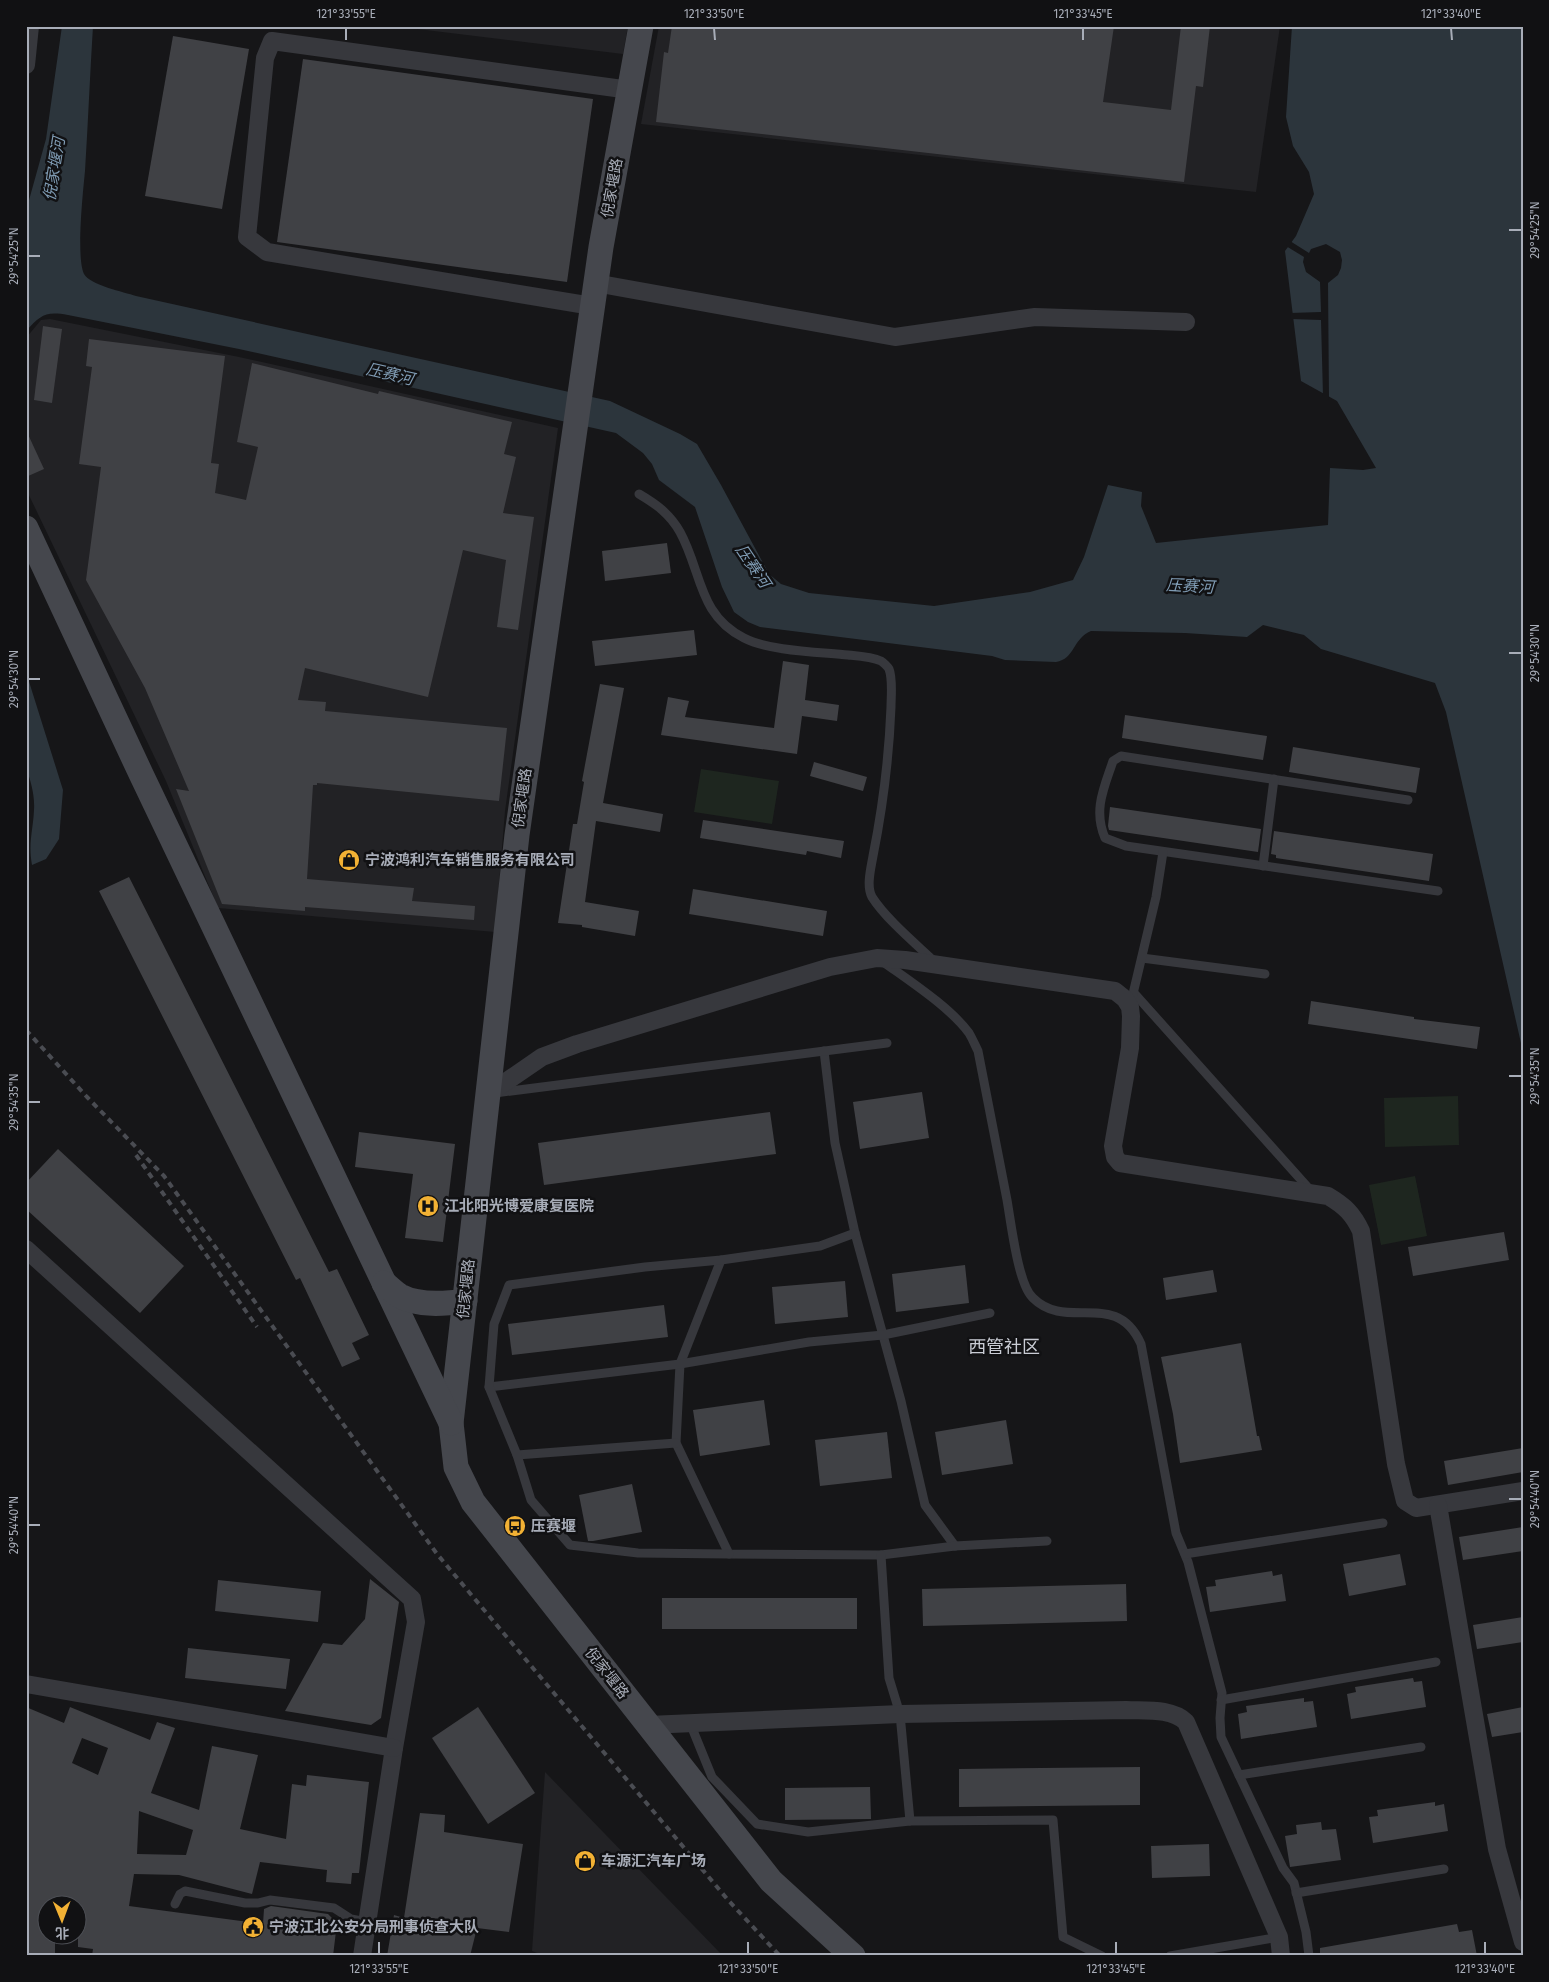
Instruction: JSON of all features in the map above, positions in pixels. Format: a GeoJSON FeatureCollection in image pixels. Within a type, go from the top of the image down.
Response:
{"type":"FeatureCollection","features":[{"type":"Feature","properties":{"kind":"main road","name":"倪家堰路"},"geometry":{"type":"LineString","coordinates":[[641,26],[594,295],[517,835],[451,1423],[456,1467],[472,1502],[771,1881],[853,1956]]}},
{"type":"Feature","properties":{"kind":"main road"},"geometry":{"type":"LineString","coordinates":[[26,528],[451,1423]]}},
{"type":"Feature","properties":{"kind":"main road"},"geometry":{"type":"LineString","coordinates":[[384,1283],[401,1296],[425,1303],[445,1304],[464,1301]]}},
{"type":"Feature","properties":{"kind":"street"},"geometry":{"type":"LineString","coordinates":[[26,65],[30,26]]}},
{"type":"Feature","properties":{"kind":"street"},"geometry":{"type":"LineString","coordinates":[[630,90],[272,41],[265,58],[247,237],[267,252],[895,336],[1035,317],[1186,322]]}},
{"type":"Feature","properties":{"kind":"street"},"geometry":{"type":"LineString","coordinates":[[488,1094],[542,1057],[577,1044],[830,967],[878,958],[936,964],[1114,992],[1125,999],[1132,1000],[1130,1048],[1114,1146],[1115,1158],[1120,1163],[1328,1196],[1342,1204],[1353,1215],[1361,1231],[1396,1464],[1405,1502],[1416,1508],[1523,1491]]}},
{"type":"Feature","properties":{"kind":"street"},"geometry":{"type":"LineString","coordinates":[[26,1249],[412,1600],[416,1622],[394,1748],[362,1956]]}},
{"type":"Feature","properties":{"kind":"street"},"geometry":{"type":"LineString","coordinates":[[1438,1504],[1497,1849],[1523,1942]]}},
{"type":"Feature","properties":{"kind":"street"},"geometry":{"type":"LineString","coordinates":[[26,1684],[394,1748]]}},
{"type":"Feature","properties":{"kind":"street"},"geometry":{"type":"LineString","coordinates":[[648,1724],[900,1714],[1126,1710],[1164,1712],[1179,1715],[1186,1722],[1279,1937],[1281,1956]]}},
{"type":"Feature","properties":{"kind":"lane"},"geometry":{"type":"LineString","coordinates":[[639,494],[662,509],[680,531],[694,564],[704,595],[717,618],[734,633],[749,641],[773,646],[882,661],[889,669],[891,688],[889,747],[885,790],[869,878],[871,896],[936,964]]}},
{"type":"Feature","properties":{"kind":"lane"},"geometry":{"type":"LineString","coordinates":[[1408,800],[1121,756],[1113,761],[1099,812],[1099,825],[1105,838],[1126,846],[1438,891]]}},
{"type":"Feature","properties":{"kind":"lane"},"geometry":{"type":"LineString","coordinates":[[1263,866],[1274,779]]}},
{"type":"Feature","properties":{"kind":"lane"},"geometry":{"type":"LineString","coordinates":[[1163,852],[1156,897],[1132,1000],[1314,1194]]}},
{"type":"Feature","properties":{"kind":"lane"},"geometry":{"type":"LineString","coordinates":[[878,958],[930,996],[952,1016],[969,1033],[978,1051],[1017,1252],[1025,1285],[1032,1298],[1060,1312],[1110,1314],[1124,1320],[1135,1331],[1141,1344],[1176,1533],[1185,1554],[1222,1693],[1221,1737],[1283,1868],[1294,1883],[1309,1956]]}},
{"type":"Feature","properties":{"kind":"lane"},"geometry":{"type":"LineString","coordinates":[[1142,958],[1265,974]]}},
{"type":"Feature","properties":{"kind":"lane"},"geometry":{"type":"LineString","coordinates":[[488,1094],[887,1043]]}},
{"type":"Feature","properties":{"kind":"lane"},"geometry":{"type":"LineString","coordinates":[[824,1051],[835,1142],[855,1233],[901,1401],[925,1505],[955,1546]]}},
{"type":"Feature","properties":{"kind":"lane"},"geometry":{"type":"LineString","coordinates":[[855,1233],[820,1246],[722,1260],[645,1267],[509,1285],[494,1324],[489,1387],[517,1455],[531,1500],[570,1545],[638,1553],[881,1555],[955,1546],[1047,1542]]}},
{"type":"Feature","properties":{"kind":"lane"},"geometry":{"type":"LineString","coordinates":[[722,1260],[680,1364],[676,1443],[729,1554]]}},
{"type":"Feature","properties":{"kind":"lane"},"geometry":{"type":"LineString","coordinates":[[489,1387],[680,1364],[809,1342],[883,1335],[990,1313]]}},
{"type":"Feature","properties":{"kind":"lane"},"geometry":{"type":"LineString","coordinates":[[517,1455],[676,1443]]}},
{"type":"Feature","properties":{"kind":"lane"},"geometry":{"type":"LineString","coordinates":[[1185,1554],[1382,1523]]}},
{"type":"Feature","properties":{"kind":"lane"},"geometry":{"type":"LineString","coordinates":[[881,1555],[889,1678],[900,1714],[910,1821]]}},
{"type":"Feature","properties":{"kind":"lane"},"geometry":{"type":"LineString","coordinates":[[1221,1700],[1436,1662]]}},
{"type":"Feature","properties":{"kind":"lane"},"geometry":{"type":"LineString","coordinates":[[690,1723],[712,1777],[757,1824],[808,1832],[910,1821],[1053,1820],[1063,1937],[1102,1956]]}},
{"type":"Feature","properties":{"kind":"lane"},"geometry":{"type":"LineString","coordinates":[[1239,1775],[1421,1747]]}},
{"type":"Feature","properties":{"kind":"lane"},"geometry":{"type":"LineString","coordinates":[[1296,1893],[1444,1869]]}},
{"type":"Feature","properties":{"kind":"lane"},"geometry":{"type":"LineString","coordinates":[[175,1904],[180,1894],[185,1891],[245,1903],[258,1903],[270,1900],[334,1908],[351,1919],[367,1922]]}},
{"type":"Feature","properties":{"kind":"lane"},"geometry":{"type":"LineString","coordinates":[[1170,1956],[1279,1937]]}},
{"type":"Feature","properties":{"kind":"shaded area"},"geometry":{"type":"Polygon","coordinates":[[[393,26],[628,26],[623,54],[393,26]]]}},
{"type":"Feature","properties":{"kind":"shaded area"},"geometry":{"type":"Polygon","coordinates":[[[659,26],[1280,26],[1256,192],[641,124],[659,26]]]}},
{"type":"Feature","properties":{"kind":"shaded area"},"geometry":{"type":"Polygon","coordinates":[[[50,319],[239,357],[558,428],[505,811],[495,932],[218,908],[166,781],[26,489],[26,338],[41,320],[50,319]]]}},
{"type":"Feature","properties":{"kind":"shaded area"},"geometry":{"type":"Polygon","coordinates":[[[701,769],[779,781],[772,824],[694,812],[701,769]]]}},
{"type":"Feature","properties":{"kind":"shaded area"},"geometry":{"type":"Polygon","coordinates":[[[1458,1096],[1459,1145],[1385,1147],[1384,1098],[1458,1096]]]}},
{"type":"Feature","properties":{"kind":"shaded area"},"geometry":{"type":"Polygon","coordinates":[[[1415,1176],[1427,1236],[1381,1245],[1369,1185],[1415,1176]]]}},
{"type":"Feature","properties":{"kind":"shaded area","name":"车源汇汽车广场"},"geometry":{"type":"Polygon","coordinates":[[[545,1772],[723,1956],[545,1956],[532,1951],[545,1772]]]}},
{"type":"Feature","properties":{"kind":"water"},"geometry":{"type":"Polygon","coordinates":[[[62,26],[93,26],[80,254],[84,274],[93,282],[136,296],[610,401],[697,444],[769,574],[781,584],[809,593],[934,606],[1030,592],[1073,580],[1084,557],[1108,485],[1142,492],[1141,506],[1156,543],[1328,525],[1330,468],[1363,470],[1376,468],[1337,401],[1301,381],[1285,251],[1296,236],[1314,194],[1309,172],[1293,146],[1286,117],[1292,26],[1523,26],[1523,1052],[1446,712],[1435,683],[1321,649],[1304,635],[1263,625],[1247,637],[1185,633],[1091,631],[1081,638],[1067,657],[1056,662],[1005,660],[992,656],[760,627],[748,622],[734,612],[722,587],[695,507],[659,480],[652,464],[643,453],[616,433],[239,349],[68,315],[49,314],[40,318],[26,331],[26,211],[46,139],[62,26]]]}},
{"type":"Feature","properties":{"kind":"water"},"geometry":{"type":"Polygon","coordinates":[[[26,672],[63,790],[59,839],[46,859],[32,865],[31,843],[34,805],[30,778],[26,768],[26,672]]]}},
{"type":"Feature","properties":{"kind":"pier"},"geometry":{"type":"Polygon","coordinates":[[[1290,241],[1309,253],[1311,249],[1326,244],[1340,252],[1342,260],[1338,275],[1328,283],[1329,400],[1323,396],[1321,320],[1291,319],[1290,313],[1321,312],[1320,282],[1306,272],[1303,262],[1304,257],[1286,246],[1290,241]]]}},
{"type":"Feature","properties":{"kind":"building"},"geometry":{"type":"Polygon","coordinates":[[[672,26],[1114,26],[1103,102],[1171,110],[1181,26],[1210,26],[1203,87],[1196,86],[1184,182],[656,122],[664,52],[668,53],[672,26]]]}},
{"type":"Feature","properties":{"kind":"building"},"geometry":{"type":"Polygon","coordinates":[[[173,36],[249,49],[222,209],[145,196],[173,36]]]}},
{"type":"Feature","properties":{"kind":"building"},"geometry":{"type":"Polygon","coordinates":[[[303,59],[593,99],[567,282],[277,242],[303,59]]]}},
{"type":"Feature","properties":{"kind":"building"},"geometry":{"type":"Polygon","coordinates":[[[43,326],[62,329],[52,403],[34,400],[43,326]]]}},
{"type":"Feature","properties":{"kind":"building"},"geometry":{"type":"Polygon","coordinates":[[[89,339],[225,356],[211,463],[219,464],[215,493],[246,500],[258,447],[237,442],[252,363],[378,394],[379,391],[512,422],[504,454],[516,457],[503,513],[534,517],[518,630],[497,627],[506,560],[463,550],[428,697],[305,668],[298,700],[326,702],[325,711],[507,728],[499,801],[317,783],[317,785],[313,785],[307,879],[414,888],[412,901],[475,906],[474,920],[305,907],[305,911],[222,904],[176,789],[189,791],[145,688],[86,580],[101,467],[79,464],[92,367],[86,366],[89,339]]]}},
{"type":"Feature","properties":{"kind":"building"},"geometry":{"type":"Polygon","coordinates":[[[26,430],[44,469],[26,477],[26,430]]]}},
{"type":"Feature","properties":{"kind":"building"},"geometry":{"type":"Polygon","coordinates":[[[667,543],[671,573],[605,581],[602,551],[667,543]]]}},
{"type":"Feature","properties":{"kind":"building"},"geometry":{"type":"Polygon","coordinates":[[[694,630],[697,655],[595,666],[592,641],[694,630]]]}},
{"type":"Feature","properties":{"kind":"building"},"geometry":{"type":"Polygon","coordinates":[[[783,661],[809,665],[805,700],[839,705],[837,721],[802,716],[797,754],[661,735],[668,697],[689,701],[685,717],[774,728],[783,661]]]}},
{"type":"Feature","properties":{"kind":"building"},"geometry":{"type":"Polygon","coordinates":[[[600,684],[624,688],[603,803],[663,814],[660,832],[596,821],[585,902],[639,911],[635,936],[582,927],[582,925],[558,923],[573,824],[577,824],[584,782],[582,781],[600,684]]]}},
{"type":"Feature","properties":{"kind":"building"},"geometry":{"type":"Polygon","coordinates":[[[1125,715],[1267,736],[1263,760],[1122,738],[1125,715]]]}},
{"type":"Feature","properties":{"kind":"building"},"geometry":{"type":"Polygon","coordinates":[[[1293,747],[1420,768],[1416,793],[1289,772],[1293,747]]]}},
{"type":"Feature","properties":{"kind":"building"},"geometry":{"type":"Polygon","coordinates":[[[814,762],[867,777],[863,791],[810,776],[814,762]]]}},
{"type":"Feature","properties":{"kind":"building"},"geometry":{"type":"Polygon","coordinates":[[[1110,807],[1261,829],[1258,852],[1109,830],[1110,807]]]}},
{"type":"Feature","properties":{"kind":"building"},"geometry":{"type":"Polygon","coordinates":[[[703,820],[844,841],[841,858],[807,851],[806,855],[700,838],[703,820]]]}},
{"type":"Feature","properties":{"kind":"building"},"geometry":{"type":"Polygon","coordinates":[[[1274,831],[1433,854],[1429,881],[1276,858],[1276,855],[1271,854],[1274,831]]]}},
{"type":"Feature","properties":{"kind":"building"},"geometry":{"type":"Polygon","coordinates":[[[129,877],[329,1272],[337,1269],[369,1335],[352,1343],[360,1359],[342,1367],[300,1278],[296,1280],[99,891],[129,877]]]}},
{"type":"Feature","properties":{"kind":"building"},"geometry":{"type":"Polygon","coordinates":[[[693,889],[827,911],[823,936],[689,914],[693,889]]]}},
{"type":"Feature","properties":{"kind":"building"},"geometry":{"type":"Polygon","coordinates":[[[1311,1001],[1414,1017],[1414,1019],[1480,1027],[1477,1049],[1308,1024],[1311,1001]]]}},
{"type":"Feature","properties":{"kind":"building"},"geometry":{"type":"Polygon","coordinates":[[[922,1092],[929,1138],[860,1149],[853,1102],[922,1092]]]}},
{"type":"Feature","properties":{"kind":"building"},"geometry":{"type":"Polygon","coordinates":[[[770,1112],[776,1154],[544,1185],[538,1143],[770,1112]]]}},
{"type":"Feature","properties":{"kind":"building","name":"江北阳光博爱康复医院"},"geometry":{"type":"Polygon","coordinates":[[[359,1132],[455,1144],[443,1242],[405,1238],[413,1174],[355,1167],[359,1132]]]}},
{"type":"Feature","properties":{"kind":"building"},"geometry":{"type":"Polygon","coordinates":[[[58,1149],[184,1266],[140,1313],[26,1209],[26,1183],[58,1149]]]}},
{"type":"Feature","properties":{"kind":"building"},"geometry":{"type":"Polygon","coordinates":[[[1504,1232],[1509,1260],[1413,1276],[1408,1247],[1504,1232]]]}},
{"type":"Feature","properties":{"kind":"building"},"geometry":{"type":"Polygon","coordinates":[[[965,1265],[969,1303],[896,1312],[892,1274],[965,1265]]]}},
{"type":"Feature","properties":{"kind":"building"},"geometry":{"type":"Polygon","coordinates":[[[1213,1270],[1217,1292],[1166,1300],[1163,1278],[1213,1270]]]}},
{"type":"Feature","properties":{"kind":"building"},"geometry":{"type":"Polygon","coordinates":[[[845,1281],[848,1317],[775,1324],[772,1287],[845,1281]]]}},
{"type":"Feature","properties":{"kind":"building"},"geometry":{"type":"Polygon","coordinates":[[[664,1305],[668,1337],[512,1355],[508,1324],[664,1305]]]}},
{"type":"Feature","properties":{"kind":"building"},"geometry":{"type":"Polygon","coordinates":[[[1241,1343],[1257,1436],[1259,1436],[1262,1450],[1180,1463],[1173,1414],[1161,1357],[1241,1343]]]}},
{"type":"Feature","properties":{"kind":"building"},"geometry":{"type":"Polygon","coordinates":[[[764,1400],[770,1445],[700,1456],[693,1410],[764,1400]]]}},
{"type":"Feature","properties":{"kind":"building"},"geometry":{"type":"Polygon","coordinates":[[[1006,1420],[1013,1464],[942,1475],[935,1432],[1006,1420]]]}},
{"type":"Feature","properties":{"kind":"building"},"geometry":{"type":"Polygon","coordinates":[[[887,1432],[892,1478],[820,1486],[815,1440],[887,1432]]]}},
{"type":"Feature","properties":{"kind":"building"},"geometry":{"type":"Polygon","coordinates":[[[1523,1448],[1523,1472],[1448,1485],[1444,1461],[1523,1448]]]}},
{"type":"Feature","properties":{"kind":"building"},"geometry":{"type":"Polygon","coordinates":[[[632,1484],[642,1532],[588,1541],[579,1495],[632,1484]]]}},
{"type":"Feature","properties":{"kind":"building"},"geometry":{"type":"Polygon","coordinates":[[[1523,1527],[1523,1551],[1463,1560],[1459,1537],[1523,1527]]]}},
{"type":"Feature","properties":{"kind":"building"},"geometry":{"type":"Polygon","coordinates":[[[1400,1554],[1406,1585],[1349,1596],[1343,1564],[1400,1554]]]}},
{"type":"Feature","properties":{"kind":"building"},"geometry":{"type":"Polygon","coordinates":[[[1272,1571],[1273,1576],[1282,1574],[1286,1601],[1210,1612],[1206,1587],[1216,1586],[1215,1580],[1272,1571]]]}},
{"type":"Feature","properties":{"kind":"building"},"geometry":{"type":"Polygon","coordinates":[[[370,1579],[399,1602],[381,1718],[371,1725],[285,1711],[323,1643],[342,1645],[365,1619],[370,1579]]]}},
{"type":"Feature","properties":{"kind":"building"},"geometry":{"type":"Polygon","coordinates":[[[218,1580],[321,1591],[318,1622],[215,1611],[218,1580]]]}},
{"type":"Feature","properties":{"kind":"building"},"geometry":{"type":"Polygon","coordinates":[[[1126,1584],[1127,1621],[923,1626],[922,1589],[1126,1584]]]}},
{"type":"Feature","properties":{"kind":"building"},"geometry":{"type":"Polygon","coordinates":[[[662,1598],[857,1598],[857,1629],[662,1629],[662,1598]]]}},
{"type":"Feature","properties":{"kind":"building"},"geometry":{"type":"Polygon","coordinates":[[[1523,1617],[1523,1642],[1477,1649],[1473,1625],[1523,1617]]]}},
{"type":"Feature","properties":{"kind":"building"},"geometry":{"type":"Polygon","coordinates":[[[188,1648],[290,1659],[286,1689],[185,1678],[188,1648]]]}},
{"type":"Feature","properties":{"kind":"building"},"geometry":{"type":"Polygon","coordinates":[[[1413,1678],[1414,1682],[1422,1681],[1426,1707],[1351,1719],[1347,1694],[1356,1692],[1355,1687],[1413,1678]]]}},
{"type":"Feature","properties":{"kind":"building"},"geometry":{"type":"Polygon","coordinates":[[[1304,1698],[1304,1702],[1313,1701],[1317,1727],[1241,1739],[1238,1714],[1247,1712],[1246,1706],[1304,1698]]]}},
{"type":"Feature","properties":{"kind":"building"},"geometry":{"type":"Polygon","coordinates":[[[26,1707],[64,1723],[70,1707],[150,1740],[157,1722],[175,1728],[151,1793],[199,1810],[212,1746],[258,1755],[240,1829],[286,1839],[292,1784],[306,1786],[307,1775],[369,1782],[359,1873],[352,1873],[351,1884],[326,1882],[327,1870],[260,1862],[252,1894],[179,1875],[134,1874],[129,1906],[263,1924],[264,1909],[271,1906],[328,1914],[337,1923],[333,1956],[92,1956],[93,1949],[78,1947],[78,1944],[88,1944],[88,1894],[38,1894],[38,1944],[55,1944],[55,1956],[26,1956],[26,1707]],[[82,1738],[72,1763],[98,1775],[108,1748],[82,1738]],[[139,1811],[137,1854],[186,1855],[193,1830],[139,1811]]]}},
{"type":"Feature","properties":{"kind":"building"},"geometry":{"type":"Polygon","coordinates":[[[478,1707],[535,1793],[488,1824],[432,1738],[478,1707]]]}},
{"type":"Feature","properties":{"kind":"building"},"geometry":{"type":"Polygon","coordinates":[[[1523,1707],[1523,1732],[1492,1737],[1487,1714],[1523,1707]]]}},
{"type":"Feature","properties":{"kind":"building"},"geometry":{"type":"Polygon","coordinates":[[[1140,1767],[1140,1805],[959,1807],[959,1769],[1140,1767]]]}},
{"type":"Feature","properties":{"kind":"building"},"geometry":{"type":"Polygon","coordinates":[[[870,1787],[871,1819],[785,1820],[785,1788],[870,1787]]]}},
{"type":"Feature","properties":{"kind":"building"},"geometry":{"type":"Polygon","coordinates":[[[1435,1802],[1435,1806],[1444,1804],[1448,1831],[1373,1843],[1369,1817],[1378,1816],[1377,1810],[1435,1802]]]}},
{"type":"Feature","properties":{"kind":"building"},"geometry":{"type":"Polygon","coordinates":[[[420,1813],[445,1815],[444,1832],[523,1844],[509,1932],[477,1928],[470,1956],[387,1956],[394,1915],[404,1918],[420,1813]]]}},
{"type":"Feature","properties":{"kind":"building"},"geometry":{"type":"Polygon","coordinates":[[[1321,1822],[1322,1830],[1336,1829],[1341,1860],[1290,1867],[1285,1836],[1297,1834],[1296,1825],[1321,1822]]]}},
{"type":"Feature","properties":{"kind":"building"},"geometry":{"type":"Polygon","coordinates":[[[1209,1844],[1210,1876],[1152,1878],[1151,1846],[1209,1844]]]}},
{"type":"Feature","properties":{"kind":"building"},"geometry":{"type":"Polygon","coordinates":[[[1457,1924],[1459,1932],[1472,1930],[1477,1956],[1320,1956],[1320,1948],[1457,1924]]]}},
{"type":"Feature","properties":{"kind":"railway"},"geometry":{"type":"LineString","coordinates":[[26,1030],[87,1097],[164,1176],[437,1554],[728,1900],[780,1956]]}},
{"type":"Feature","properties":{"kind":"railway"},"geometry":{"type":"LineString","coordinates":[[136,1155],[257,1327]]}},
{"type":"Feature","properties":{"kind":"place","name":"宁波鸿利汽车销售服务有限公司"},"geometry":{"type":"Point","coordinates":[349,860]}},
{"type":"Feature","properties":{"kind":"place","name":"江北阳光博爱康复医院"},"geometry":{"type":"Point","coordinates":[428,1206]}},
{"type":"Feature","properties":{"kind":"place","name":"压赛堰"},"geometry":{"type":"Point","coordinates":[515,1526]}},
{"type":"Feature","properties":{"kind":"place","name":"车源汇汽车广场"},"geometry":{"type":"Point","coordinates":[585,1861]}},
{"type":"Feature","properties":{"kind":"place","name":"宁波江北公安分局刑事侦查大队"},"geometry":{"type":"Point","coordinates":[253,1927]}},
{"type":"Feature","properties":{"kind":"district","name":"西管社区"},"geometry":{"type":"Point","coordinates":[1004,1347]}},
{"type":"Feature","properties":{"kind":"water label","name":"倪家堰河"},"geometry":{"type":"Point","coordinates":[54,169]}},
{"type":"Feature","properties":{"kind":"water label","name":"压赛河"},"geometry":{"type":"Point","coordinates":[390,374]}},
{"type":"Feature","properties":{"kind":"water label","name":"压赛河"},"geometry":{"type":"Point","coordinates":[753,566]}},
{"type":"Feature","properties":{"kind":"water label","name":"压赛河"},"geometry":{"type":"Point","coordinates":[1190,586]}}]}
